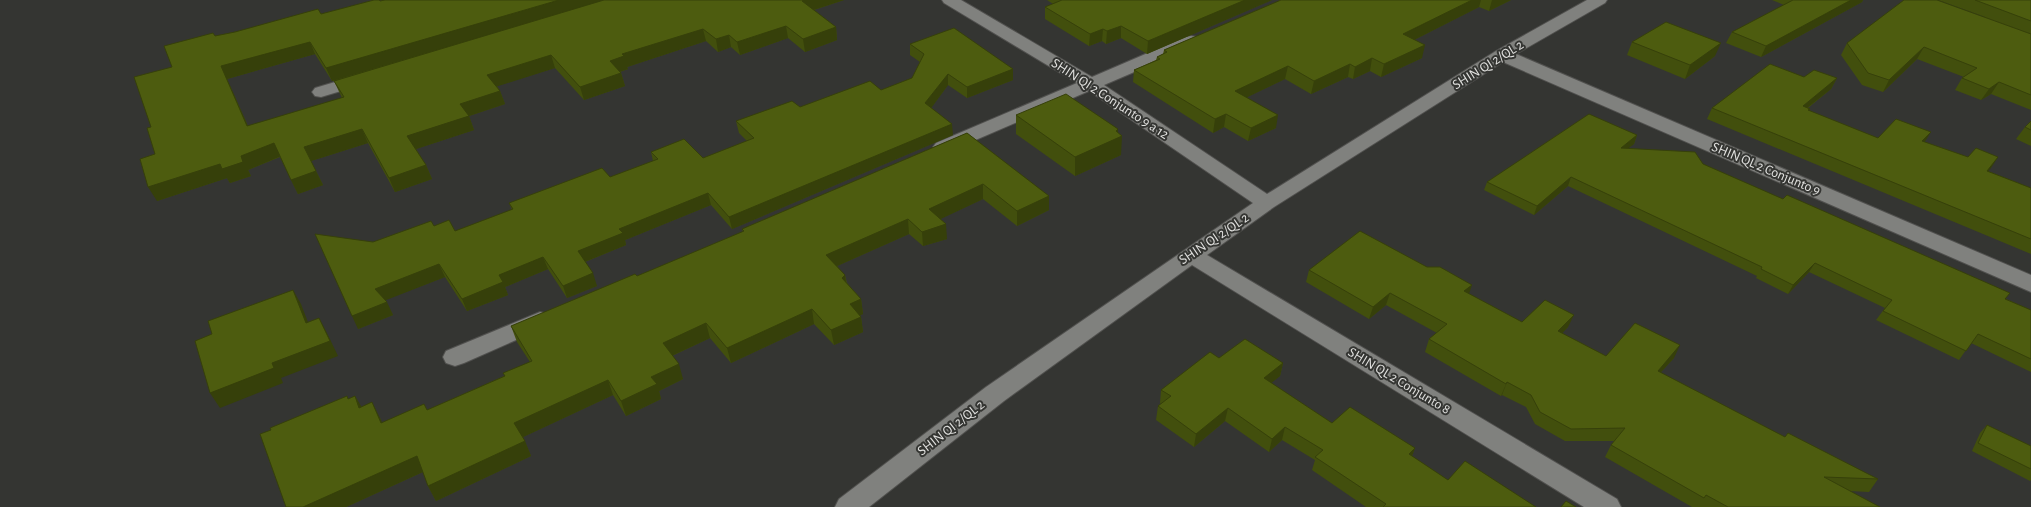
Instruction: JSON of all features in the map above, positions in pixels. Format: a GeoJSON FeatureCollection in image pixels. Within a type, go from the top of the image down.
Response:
{"type":"FeatureCollection","features":[{"type":"Feature","properties":{"kind":"street","name":"SHIN QI 2 Conjunto 9 a 12"},"geometry":{"type":"LineString","coordinates":[[950,0],[1091,84],[1266,203]]}},
{"type":"Feature","properties":{"kind":"street","name":"SHIN QI 2/QL 2"},"geometry":{"type":"LineString","coordinates":[[849,507],[995,394],[1190,255],[1266,203],[1502,55],[1599,0]]}},
{"type":"Feature","properties":{"kind":"street"},"geometry":{"type":"LineString","coordinates":[[923,156],[1209,34]]}},
{"type":"Feature","properties":{"kind":"street","name":"SHIN QL 2 Conjunto 9"},"geometry":{"type":"LineString","coordinates":[[1502,55],[2031,284]]}},
{"type":"Feature","properties":{"kind":"street"},"geometry":{"type":"LineString","coordinates":[[321,92],[382,73]]}},
{"type":"Feature","properties":{"kind":"street","name":"SHIN QL 2 Conjunto 8"},"geometry":{"type":"LineString","coordinates":[[1190,255],[1607,507]]}},
{"type":"Feature","properties":{"kind":"street"},"geometry":{"type":"LineString","coordinates":[[455,357],[558,313]]}},
{"type":"Feature","properties":{"kind":"building"},"geometry":{"type":"Polygon","coordinates":[[[374,0],[559,0],[326,68],[310,42],[221,66],[247,126],[344,97],[334,81],[604,0],[805,0],[802,1],[836,27],[803,39],[786,26],[737,42],[729,35],[716,39],[703,29],[622,54],[624,56],[610,61],[621,73],[580,87],[551,55],[487,75],[500,91],[460,104],[469,116],[407,136],[426,165],[389,178],[362,129],[304,147],[316,171],[291,180],[274,143],[241,156],[243,162],[222,169],[220,164],[148,187],[140,159],[155,154],[147,128],[151,127],[134,77],[172,67],[164,46],[213,33],[215,36],[235,32],[318,9],[321,14],[374,0]]]}},
{"type":"Feature","properties":{"kind":"building"},"geometry":{"type":"Polygon","coordinates":[[[1062,0],[1245,0],[1148,41],[1121,26],[1107,31],[1103,29],[1090,34],[1045,7],[1062,0]]]}},
{"type":"Feature","properties":{"kind":"building"},"geometry":{"type":"Polygon","coordinates":[[[1281,0],[1472,0],[1403,34],[1425,45],[1384,64],[1372,58],[1355,67],[1350,64],[1314,81],[1288,66],[1235,91],[1278,115],[1251,128],[1226,114],[1215,119],[1134,70],[1160,59],[1157,57],[1167,52],[1164,50],[1281,0]]]}},
{"type":"Feature","properties":{"kind":"building"},"geometry":{"type":"Polygon","coordinates":[[[1793,0],[1851,0],[1766,46],[1732,32],[1793,0]]]}},
{"type":"Feature","properties":{"kind":"building"},"geometry":{"type":"Polygon","coordinates":[[[1904,0],[1937,0],[2031,34],[2031,95],[1999,82],[1989,89],[1962,78],[1977,68],[1924,47],[1889,80],[1868,73],[1847,43],[1904,0]]]}},
{"type":"Feature","properties":{"kind":"building"},"geometry":{"type":"Polygon","coordinates":[[[1975,0],[2031,0],[2031,21],[1975,0]]]}},
{"type":"Feature","properties":{"kind":"building"},"geometry":{"type":"Polygon","coordinates":[[[1666,22],[1721,43],[1690,65],[1632,42],[1666,22]]]}},
{"type":"Feature","properties":{"kind":"building"},"geometry":{"type":"Polygon","coordinates":[[[954,28],[1013,69],[967,87],[948,74],[925,103],[952,124],[729,217],[708,193],[619,229],[623,233],[578,251],[593,273],[563,286],[543,257],[499,275],[503,282],[462,299],[439,264],[375,289],[387,302],[352,316],[315,234],[373,242],[431,221],[434,226],[449,220],[455,231],[513,209],[509,203],[602,168],[610,177],[658,159],[651,152],[684,139],[703,158],[754,138],[736,121],[792,101],[800,107],[870,81],[881,90],[912,78],[924,54],[910,44],[954,28]]]}},
{"type":"Feature","properties":{"kind":"building"},"geometry":{"type":"Polygon","coordinates":[[[1770,64],[1804,77],[1814,70],[1837,78],[1803,106],[1810,109],[1808,110],[1878,138],[1896,119],[1931,132],[1922,141],[1968,157],[1976,148],[1998,157],[1987,171],[2031,188],[2031,239],[1712,108],[1770,64]]]}},
{"type":"Feature","properties":{"kind":"building"},"geometry":{"type":"Polygon","coordinates":[[[1066,94],[1118,129],[1116,131],[1122,136],[1075,157],[1016,115],[1066,94]]]}},
{"type":"Feature","properties":{"kind":"building"},"geometry":{"type":"Polygon","coordinates":[[[1589,114],[1637,135],[1621,148],[1695,152],[1703,164],[1783,199],[1787,195],[2010,293],[2005,299],[2031,310],[2031,359],[1978,334],[1966,351],[1883,311],[1892,300],[1815,263],[1793,285],[1761,269],[1762,267],[1571,177],[1537,206],[1487,182],[1589,114]]]}},
{"type":"Feature","properties":{"kind":"building"},"geometry":{"type":"Polygon","coordinates":[[[2031,121],[2031,130],[2025,127],[2031,121]]]}},
{"type":"Feature","properties":{"kind":"building"},"geometry":{"type":"Polygon","coordinates":[[[967,133],[1049,196],[1017,211],[983,184],[929,209],[946,224],[922,232],[908,219],[826,255],[845,275],[842,278],[861,299],[850,304],[861,317],[831,330],[812,309],[727,348],[706,323],[663,343],[679,364],[651,377],[657,384],[621,401],[608,380],[514,423],[525,441],[428,486],[417,456],[303,507],[286,507],[260,434],[271,430],[270,428],[347,396],[348,399],[355,396],[359,408],[372,402],[381,423],[424,404],[427,410],[505,376],[503,373],[532,361],[511,326],[635,274],[637,276],[744,231],[742,229],[967,133]]]}},
{"type":"Feature","properties":{"kind":"building"},"geometry":{"type":"Polygon","coordinates":[[[1360,231],[1427,267],[1440,267],[1472,285],[1464,291],[1522,322],[1545,300],[1574,315],[1558,331],[1606,356],[1635,323],[1680,345],[1658,371],[1785,437],[1788,433],[1878,479],[1824,477],[1880,507],[1728,507],[1706,495],[1704,498],[1611,445],[1625,428],[1571,429],[1540,412],[1531,395],[1507,382],[1506,384],[1429,339],[1447,324],[1390,293],[1373,307],[1309,270],[1360,231]]]}},
{"type":"Feature","properties":{"kind":"building"},"geometry":{"type":"Polygon","coordinates":[[[293,290],[306,323],[319,318],[330,341],[272,363],[274,368],[210,393],[195,341],[212,334],[208,321],[293,290]]]}},
{"type":"Feature","properties":{"kind":"building"},"geometry":{"type":"Polygon","coordinates":[[[1245,339],[1283,363],[1264,378],[1332,423],[1350,407],[1415,448],[1409,454],[1448,480],[1465,461],[1536,507],[1383,507],[1386,504],[1315,457],[1323,450],[1285,427],[1272,439],[1228,408],[1196,434],[1158,406],[1171,396],[1161,390],[1210,352],[1219,358],[1245,339]]]}},
{"type":"Feature","properties":{"kind":"building"},"geometry":{"type":"Polygon","coordinates":[[[1987,425],[2031,446],[2031,469],[1978,443],[1987,425]]]}},
{"type":"Feature","properties":{"kind":"building"},"geometry":{"type":"Polygon","coordinates":[[[1566,501],[1576,507],[1561,507],[1566,501]]]}}]}
